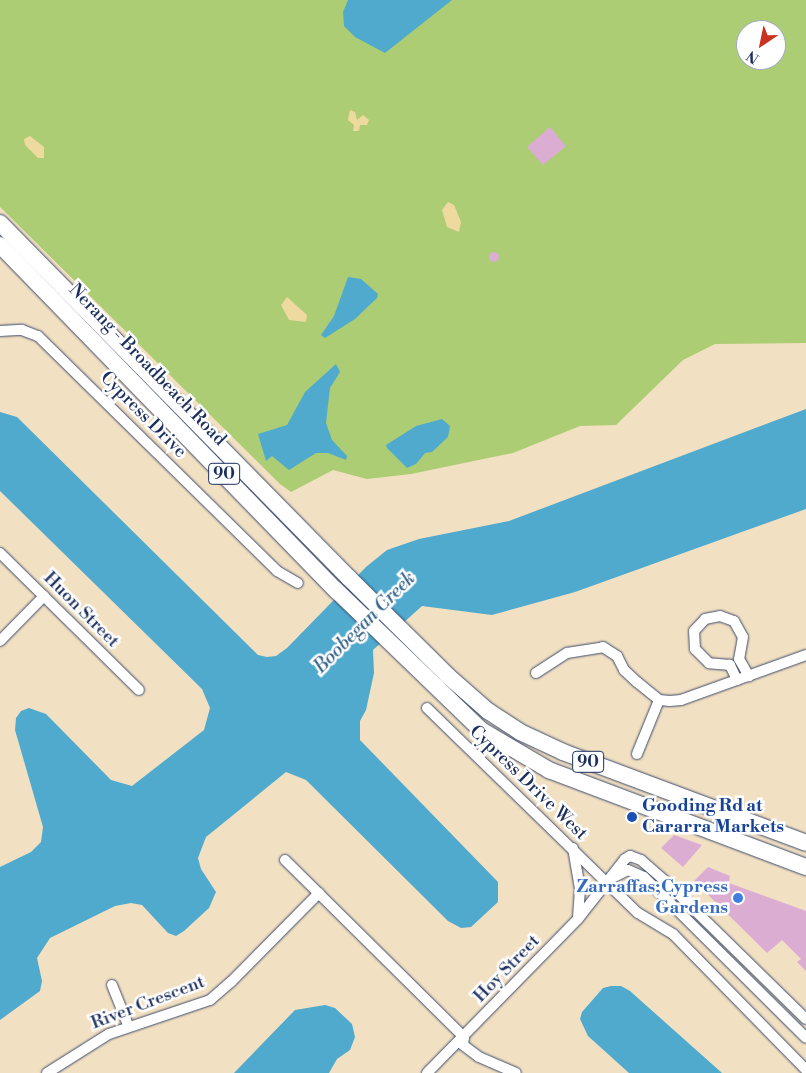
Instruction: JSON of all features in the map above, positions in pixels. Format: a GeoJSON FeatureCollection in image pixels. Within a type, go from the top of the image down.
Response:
{"type":"FeatureCollection","features":[{"type":"Feature","properties":{"kind":"main road","name":"Nerang - Broadbeach Road"},"geometry":{"type":"LineString","coordinates":[[0,223],[348,577],[466,693],[532,738],[806,843]]}},
{"type":"Feature","properties":{"kind":"main road","name":"Nerang - Broadbeach Road"},"geometry":{"type":"LineString","coordinates":[[0,245],[336,590],[467,719],[529,761],[806,867]]}},
{"type":"Feature","properties":{"kind":"street","name":"Cypress Drive"},"geometry":{"type":"LineString","coordinates":[[0,331],[22,330],[38,336],[277,571],[298,583]]}},
{"type":"Feature","properties":{"kind":"street","name":"Huon Street"},"geometry":{"type":"LineString","coordinates":[[0,553],[140,690]]}},
{"type":"Feature","properties":{"kind":"street"},"geometry":{"type":"LineString","coordinates":[[0,641],[44,596]]}},
{"type":"Feature","properties":{"kind":"street"},"geometry":{"type":"LineString","coordinates":[[737,680],[730,665],[709,663],[695,650],[694,631],[705,619],[720,616],[734,621],[743,637],[739,659],[749,676]]}},
{"type":"Feature","properties":{"kind":"street"},"geometry":{"type":"LineString","coordinates":[[536,673],[567,653],[593,646],[610,650],[637,682],[659,700],[681,700],[806,655]]}},
{"type":"Feature","properties":{"kind":"street"},"geometry":{"type":"LineString","coordinates":[[637,754],[659,700]]}},
{"type":"Feature","properties":{"kind":"street","name":"Cypress Drive West"},"geometry":{"type":"LineString","coordinates":[[427,708],[573,847],[605,883],[638,913],[673,934],[806,1070]]}},
{"type":"Feature","properties":{"kind":"street"},"geometry":{"type":"LineString","coordinates":[[573,847],[580,890],[578,919]]}},
{"type":"Feature","properties":{"kind":"street","name":"Hoy Street"},"geometry":{"type":"LineString","coordinates":[[427,1073],[578,919],[625,858],[630,856],[641,860],[806,1019]]}},
{"type":"Feature","properties":{"kind":"street"},"geometry":{"type":"LineString","coordinates":[[285,860],[464,1037],[463,1045],[470,1052],[516,1073]]}},
{"type":"Feature","properties":{"kind":"street","name":"Hoy Street"},"geometry":{"type":"LineString","coordinates":[[605,883],[628,870],[644,877],[806,1038]]}},
{"type":"Feature","properties":{"kind":"street","name":"River Crescent"},"geometry":{"type":"LineString","coordinates":[[47,1073],[90,1043],[128,1025],[210,1000],[232,982],[319,893]]}},
{"type":"Feature","properties":{"kind":"street"},"geometry":{"type":"LineString","coordinates":[[112,985],[128,1025]]}},
{"type":"Feature","properties":{"kind":"green space"},"geometry":{"type":"Polygon","coordinates":[[[0,0],[806,0],[806,343],[715,344],[683,360],[616,425],[580,426],[513,453],[411,474],[367,479],[333,470],[291,492],[280,484],[0,207],[0,0]]]}},
{"type":"Feature","properties":{"kind":"sand"},"geometry":{"type":"Polygon","coordinates":[[[350,110],[355,112],[357,120],[363,115],[369,120],[367,125],[360,125],[359,131],[353,131],[354,125],[348,120],[350,110]]]}},
{"type":"Feature","properties":{"kind":"sand"},"geometry":{"type":"Polygon","coordinates":[[[30,136],[44,147],[44,158],[38,158],[25,145],[24,139],[30,136]]]}},
{"type":"Feature","properties":{"kind":"sand"},"geometry":{"type":"Polygon","coordinates":[[[448,202],[454,205],[461,222],[459,232],[447,227],[442,210],[448,202]]]}},
{"type":"Feature","properties":{"kind":"sand"},"geometry":{"type":"Polygon","coordinates":[[[287,297],[307,315],[306,322],[289,320],[281,305],[287,297]]]}},
{"type":"Feature","properties":{"kind":"water"},"geometry":{"type":"Polygon","coordinates":[[[348,0],[452,0],[385,53],[355,37],[344,26],[343,12],[348,0]]]}},
{"type":"Feature","properties":{"kind":"water"},"geometry":{"type":"Polygon","coordinates":[[[348,277],[361,279],[378,294],[377,298],[355,319],[325,338],[321,335],[334,316],[348,277]]]}},
{"type":"Feature","properties":{"kind":"water"},"geometry":{"type":"Polygon","coordinates":[[[336,364],[340,372],[330,388],[326,423],[332,440],[347,456],[346,460],[328,453],[316,453],[289,470],[272,456],[266,461],[258,434],[287,425],[305,392],[336,364]]]}},
{"type":"Feature","properties":{"kind":"water","name":"Boobegan Creek"},"geometry":{"type":"Polygon","coordinates":[[[806,409],[806,509],[575,592],[492,615],[422,606],[373,650],[374,673],[366,710],[360,721],[360,740],[498,882],[498,902],[471,927],[461,928],[448,921],[306,780],[286,772],[206,837],[198,858],[201,869],[216,892],[209,908],[184,931],[176,936],[168,933],[142,905],[131,903],[115,906],[50,938],[37,958],[42,981],[40,991],[0,1020],[0,867],[31,852],[41,842],[43,827],[15,730],[16,718],[21,711],[29,708],[46,714],[111,780],[132,786],[204,730],[210,708],[202,689],[0,491],[0,412],[17,417],[258,655],[267,657],[276,656],[287,648],[366,567],[387,550],[419,539],[509,521],[806,409]]]}},
{"type":"Feature","properties":{"kind":"water"},"geometry":{"type":"Polygon","coordinates":[[[442,419],[450,426],[448,437],[432,452],[425,453],[416,464],[407,468],[387,448],[386,445],[416,426],[442,419]]]}},
{"type":"Feature","properties":{"kind":"water"},"geometry":{"type":"Polygon","coordinates":[[[621,986],[630,991],[722,1073],[629,1073],[588,1036],[580,1019],[582,1012],[603,988],[621,986]]]}},
{"type":"Feature","properties":{"kind":"water"},"geometry":{"type":"Polygon","coordinates":[[[325,1005],[335,1008],[352,1024],[355,1037],[350,1050],[337,1059],[329,1073],[234,1073],[295,1010],[325,1005]]]}},
{"type":"Feature","properties":{"kind":"building"},"geometry":{"type":"Polygon","coordinates":[[[550,127],[566,146],[543,165],[527,147],[550,127]]]}},
{"type":"Feature","properties":{"kind":"building"},"geometry":{"type":"Polygon","coordinates":[[[492,252],[496,252],[499,257],[498,261],[492,262],[489,259],[489,255],[492,252]]]}},
{"type":"Feature","properties":{"kind":"building"},"geometry":{"type":"Polygon","coordinates":[[[674,835],[702,845],[683,867],[661,848],[674,835]]]}},
{"type":"Feature","properties":{"kind":"building"},"geometry":{"type":"Polygon","coordinates":[[[708,867],[730,876],[729,883],[806,911],[806,971],[797,962],[801,959],[782,940],[767,953],[694,881],[708,867]]]}},
{"type":"Feature","properties":{"kind":"place","name":"Gooding Rd at Cararra Markets"},"geometry":{"type":"Point","coordinates":[632,817]}},
{"type":"Feature","properties":{"kind":"place","name":"Zarraffas;Cypress Gardens"},"geometry":{"type":"Point","coordinates":[738,898]}}]}
